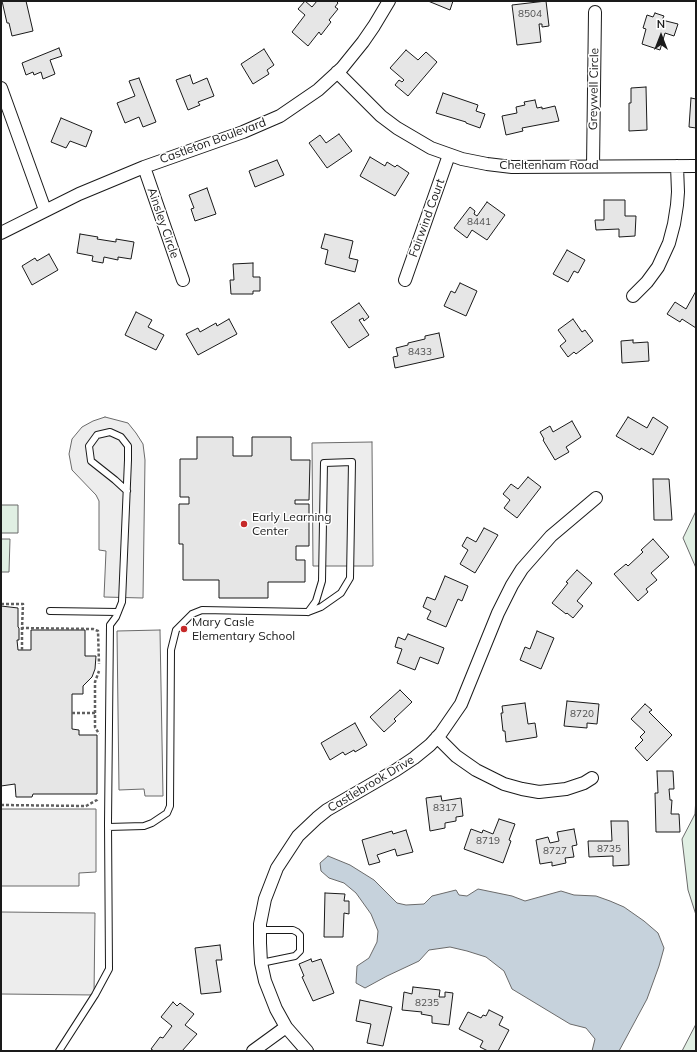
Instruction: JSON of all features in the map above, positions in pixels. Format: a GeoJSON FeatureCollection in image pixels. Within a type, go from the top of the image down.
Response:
{"type":"FeatureCollection","features":[{"type":"Feature","properties":{"kind":"street","name":"Castleton Boulevard"},"geometry":{"type":"LineString","coordinates":[[1,233],[45,210],[144,167],[262,125],[302,102],[323,86],[363,42],[389,1]]}},
{"type":"Feature","properties":{"kind":"street","name":"Greywell Circle"},"geometry":{"type":"LineString","coordinates":[[592,166],[595,12]]}},
{"type":"Feature","properties":{"kind":"street","name":"Cheltenham Road"},"geometry":{"type":"LineString","coordinates":[[337,72],[381,116],[397,128],[425,145],[449,155],[474,162],[512,167],[696,166]]}},
{"type":"Feature","properties":{"kind":"street"},"geometry":{"type":"LineString","coordinates":[[1,88],[45,210]]}},
{"type":"Feature","properties":{"kind":"street","name":"Fairwind Court"},"geometry":{"type":"LineString","coordinates":[[405,280],[449,155]]}},
{"type":"Feature","properties":{"kind":"street"},"geometry":{"type":"LineString","coordinates":[[634,296],[658,267],[669,243],[677,205],[677,166]]}},
{"type":"Feature","properties":{"kind":"street","name":"Ainsley Circle"},"geometry":{"type":"LineString","coordinates":[[144,167],[183,280]]}},
{"type":"Feature","properties":{"kind":"street","name":"Castlebrook Drive"},"geometry":{"type":"LineString","coordinates":[[307,1051],[286,1027],[270,996],[261,963],[260,930],[264,905],[269,886],[283,857],[298,836],[327,810],[396,770],[422,752],[437,737],[452,719],[461,704],[498,613],[522,569],[550,536],[596,498]]}},
{"type":"Feature","properties":{"kind":"street"},"geometry":{"type":"LineString","coordinates":[[437,737],[456,756],[476,770],[504,784],[522,789],[539,792],[566,790],[592,778]]}},
{"type":"Feature","properties":{"kind":"street"},"geometry":{"type":"LineString","coordinates":[[253,1051],[286,1027]]}},
{"type":"Feature","properties":{"kind":"lane"},"geometry":{"type":"LineString","coordinates":[[59,1051],[95,995],[109,969],[108,827],[110,625],[122,602],[128,472],[128,446],[121,436],[110,432],[97,435],[89,446],[91,461],[115,480],[127,492]]}},
{"type":"Feature","properties":{"kind":"lane"},"geometry":{"type":"LineString","coordinates":[[108,827],[144,826],[152,824],[167,813],[170,806],[170,650],[176,630],[192,614],[202,610],[308,612],[321,607],[341,593],[350,578],[352,462],[324,463],[322,581],[316,600],[308,612]]}},
{"type":"Feature","properties":{"kind":"lane"},"geometry":{"type":"LineString","coordinates":[[50,611],[118,612]]}},
{"type":"Feature","properties":{"kind":"lane"},"geometry":{"type":"LineString","coordinates":[[260,930],[293,930],[298,932],[300,935],[300,951],[295,956],[261,963]]}},
{"type":"Feature","properties":{"kind":"path"},"geometry":{"type":"LineString","coordinates":[[1,604],[23,604],[22,650]]}},
{"type":"Feature","properties":{"kind":"path"},"geometry":{"type":"LineString","coordinates":[[22,628],[93,629],[98,631],[99,674],[95,682],[95,727],[99,733],[99,741]]}},
{"type":"Feature","properties":{"kind":"path"},"geometry":{"type":"LineString","coordinates":[[72,713],[95,713]]}},
{"type":"Feature","properties":{"kind":"path"},"geometry":{"type":"LineString","coordinates":[[1,806],[86,806],[97,800],[99,795]]}},
{"type":"Feature","properties":{"kind":"green space"},"geometry":{"type":"Polygon","coordinates":[[[1,505],[18,505],[18,533],[1,533],[1,505]]]}},
{"type":"Feature","properties":{"kind":"green space"},"geometry":{"type":"Polygon","coordinates":[[[696,511],[696,568],[683,538],[696,511]]]}},
{"type":"Feature","properties":{"kind":"green space"},"geometry":{"type":"Polygon","coordinates":[[[1,539],[10,539],[9,572],[1,572],[1,539]]]}},
{"type":"Feature","properties":{"kind":"green space"},"geometry":{"type":"Polygon","coordinates":[[[696,797],[696,915],[688,890],[682,839],[695,814],[696,797]]]}},
{"type":"Feature","properties":{"kind":"green space"},"geometry":{"type":"Polygon","coordinates":[[[696,1024],[696,1051],[682,1051],[696,1024]]]}},
{"type":"Feature","properties":{"kind":"shaded area"},"geometry":{"type":"Polygon","coordinates":[[[105,417],[128,423],[143,444],[145,460],[143,598],[104,597],[106,551],[99,550],[99,501],[96,495],[72,470],[69,454],[72,439],[82,427],[105,417]]]}},
{"type":"Feature","properties":{"kind":"shaded area"},"geometry":{"type":"Polygon","coordinates":[[[372,442],[373,566],[313,566],[312,443],[372,442]]]}},
{"type":"Feature","properties":{"kind":"shaded area"},"geometry":{"type":"Polygon","coordinates":[[[160,630],[163,796],[145,796],[144,789],[119,790],[117,631],[160,630]]]}},
{"type":"Feature","properties":{"kind":"shaded area"},"geometry":{"type":"Polygon","coordinates":[[[1,809],[96,809],[96,872],[79,873],[79,886],[1,886],[1,809]]]}},
{"type":"Feature","properties":{"kind":"shaded area"},"geometry":{"type":"Polygon","coordinates":[[[328,856],[350,865],[374,880],[397,903],[406,905],[424,904],[432,896],[456,890],[459,895],[467,896],[478,889],[512,896],[525,901],[561,891],[574,895],[596,896],[624,907],[658,933],[664,948],[647,999],[619,1051],[592,1051],[595,1039],[586,1028],[570,1024],[512,989],[504,971],[486,957],[467,951],[450,947],[429,950],[419,961],[365,988],[356,983],[357,966],[369,958],[377,942],[378,931],[371,914],[356,893],[344,883],[329,878],[321,871],[320,863],[328,856]]]}},
{"type":"Feature","properties":{"kind":"shaded area"},"geometry":{"type":"Polygon","coordinates":[[[1,912],[95,913],[94,995],[1,994],[1,912]]]}},
{"type":"Feature","properties":{"kind":"building"},"geometry":{"type":"Polygon","coordinates":[[[2,1],[26,1],[33,31],[12,36],[9,23],[7,23],[2,1]]]}},
{"type":"Feature","properties":{"kind":"building"},"geometry":{"type":"Polygon","coordinates":[[[305,1],[312,7],[317,1],[336,1],[338,3],[335,7],[338,9],[329,20],[331,22],[321,35],[319,32],[308,46],[292,32],[305,15],[298,9],[305,1]]]}},
{"type":"Feature","properties":{"kind":"building"},"geometry":{"type":"Polygon","coordinates":[[[428,1],[453,1],[450,10],[428,1]]]}},
{"type":"Feature","properties":{"kind":"building"},"geometry":{"type":"Polygon","coordinates":[[[546,1],[549,26],[542,27],[542,24],[539,24],[541,42],[517,45],[512,5],[546,1]]]}},
{"type":"Feature","properties":{"kind":"building"},"geometry":{"type":"Polygon","coordinates":[[[655,13],[664,16],[662,20],[678,24],[674,36],[665,33],[660,50],[642,44],[646,29],[643,28],[647,15],[653,17],[655,13]]]}},
{"type":"Feature","properties":{"kind":"building"},"geometry":{"type":"Polygon","coordinates":[[[59,48],[62,56],[50,60],[55,74],[43,79],[41,72],[34,75],[33,72],[26,75],[22,63],[59,48]]]}},
{"type":"Feature","properties":{"kind":"building"},"geometry":{"type":"Polygon","coordinates":[[[264,49],[274,65],[267,70],[269,74],[253,84],[241,64],[264,49]]]}},
{"type":"Feature","properties":{"kind":"building"},"geometry":{"type":"Polygon","coordinates":[[[406,50],[418,60],[426,52],[437,62],[408,96],[395,85],[399,80],[402,82],[404,80],[390,68],[406,50]]]}},
{"type":"Feature","properties":{"kind":"building"},"geometry":{"type":"Polygon","coordinates":[[[190,75],[193,84],[207,78],[214,96],[198,102],[200,105],[188,110],[176,80],[190,75]]]}},
{"type":"Feature","properties":{"kind":"building"},"geometry":{"type":"Polygon","coordinates":[[[139,78],[156,122],[143,127],[139,117],[125,123],[117,103],[135,96],[129,81],[139,78]]]}},
{"type":"Feature","properties":{"kind":"building"},"geometry":{"type":"Polygon","coordinates":[[[646,87],[647,130],[629,131],[629,103],[631,103],[631,88],[646,87]]]}},
{"type":"Feature","properties":{"kind":"building"},"geometry":{"type":"Polygon","coordinates":[[[443,93],[478,105],[476,111],[485,114],[480,128],[436,113],[443,93]]]}},
{"type":"Feature","properties":{"kind":"building"},"geometry":{"type":"Polygon","coordinates":[[[691,98],[696,99],[696,128],[689,127],[691,98]]]}},
{"type":"Feature","properties":{"kind":"building"},"geometry":{"type":"Polygon","coordinates":[[[535,100],[537,108],[542,107],[542,109],[555,106],[559,121],[522,128],[523,131],[506,135],[502,116],[517,113],[516,107],[525,105],[524,102],[535,100]]]}},
{"type":"Feature","properties":{"kind":"building"},"geometry":{"type":"Polygon","coordinates":[[[61,118],[92,131],[86,147],[70,141],[66,148],[51,142],[61,118]]]}},
{"type":"Feature","properties":{"kind":"building"},"geometry":{"type":"Polygon","coordinates":[[[339,134],[352,151],[327,168],[309,143],[320,135],[326,143],[339,134]]]}},
{"type":"Feature","properties":{"kind":"building"},"geometry":{"type":"Polygon","coordinates":[[[370,157],[385,166],[387,162],[395,167],[397,165],[409,173],[395,196],[360,176],[370,157]]]}},
{"type":"Feature","properties":{"kind":"building"},"geometry":{"type":"Polygon","coordinates":[[[277,160],[284,175],[255,187],[249,171],[277,160]]]}},
{"type":"Feature","properties":{"kind":"building"},"geometry":{"type":"Polygon","coordinates":[[[207,188],[216,214],[195,221],[191,209],[194,208],[189,195],[207,188]]]}},
{"type":"Feature","properties":{"kind":"building"},"geometry":{"type":"Polygon","coordinates":[[[604,200],[625,200],[625,216],[636,216],[635,236],[619,237],[619,229],[596,230],[595,220],[604,220],[604,200]]]}},
{"type":"Feature","properties":{"kind":"building"},"geometry":{"type":"Polygon","coordinates":[[[487,202],[505,215],[487,240],[472,230],[467,238],[454,228],[470,207],[475,211],[474,214],[477,216],[487,202]]]}},
{"type":"Feature","properties":{"kind":"building"},"geometry":{"type":"Polygon","coordinates":[[[80,234],[116,242],[116,239],[134,242],[131,259],[118,257],[118,260],[104,257],[103,263],[92,261],[93,256],[77,253],[80,234]]]}},
{"type":"Feature","properties":{"kind":"building"},"geometry":{"type":"Polygon","coordinates":[[[325,234],[353,241],[349,258],[358,260],[355,272],[325,264],[328,250],[321,248],[325,234]]]}},
{"type":"Feature","properties":{"kind":"building"},"geometry":{"type":"Polygon","coordinates":[[[567,250],[585,260],[578,273],[574,271],[568,282],[553,274],[567,250]]]}},
{"type":"Feature","properties":{"kind":"building"},"geometry":{"type":"Polygon","coordinates":[[[49,254],[58,270],[32,285],[22,266],[35,258],[37,261],[49,254]]]}},
{"type":"Feature","properties":{"kind":"building"},"geometry":{"type":"Polygon","coordinates":[[[253,263],[253,277],[260,277],[260,291],[253,291],[253,294],[231,294],[230,280],[234,280],[233,264],[253,263]]]}},
{"type":"Feature","properties":{"kind":"building"},"geometry":{"type":"Polygon","coordinates":[[[460,283],[477,291],[466,316],[444,306],[451,291],[455,293],[460,283]]]}},
{"type":"Feature","properties":{"kind":"building"},"geometry":{"type":"Polygon","coordinates":[[[696,291],[696,328],[682,319],[680,322],[667,314],[675,302],[686,309],[696,291]]]}},
{"type":"Feature","properties":{"kind":"building"},"geometry":{"type":"Polygon","coordinates":[[[359,303],[369,317],[364,321],[363,318],[359,320],[369,335],[349,348],[331,322],[359,303]]]}},
{"type":"Feature","properties":{"kind":"building"},"geometry":{"type":"Polygon","coordinates":[[[136,312],[152,320],[148,327],[164,335],[156,350],[125,335],[136,312]]]}},
{"type":"Feature","properties":{"kind":"building"},"geometry":{"type":"Polygon","coordinates":[[[229,319],[237,334],[198,355],[186,334],[198,328],[200,332],[216,323],[217,326],[229,319]]]}},
{"type":"Feature","properties":{"kind":"building"},"geometry":{"type":"Polygon","coordinates":[[[573,319],[582,332],[585,330],[593,341],[576,354],[574,352],[568,357],[560,346],[566,341],[558,330],[573,319]]]}},
{"type":"Feature","properties":{"kind":"building"},"geometry":{"type":"Polygon","coordinates":[[[439,333],[444,357],[395,368],[393,357],[398,356],[396,348],[408,345],[408,343],[425,339],[425,336],[439,333]]]}},
{"type":"Feature","properties":{"kind":"building"},"geometry":{"type":"Polygon","coordinates":[[[633,340],[633,343],[648,342],[649,361],[622,363],[621,341],[633,340]]]}},
{"type":"Feature","properties":{"kind":"building"},"geometry":{"type":"Polygon","coordinates":[[[628,417],[647,428],[653,417],[668,427],[653,455],[641,448],[640,450],[616,436],[628,417]]]}},
{"type":"Feature","properties":{"kind":"building"},"geometry":{"type":"Polygon","coordinates":[[[572,421],[581,437],[566,447],[569,452],[555,460],[540,432],[550,426],[553,432],[572,421]]]}},
{"type":"Feature","properties":{"kind":"building","name":"Early Learning Center"},"geometry":{"type":"Polygon","coordinates":[[[197,437],[233,437],[233,456],[252,456],[252,437],[291,437],[291,460],[310,460],[309,500],[295,500],[295,504],[309,504],[309,546],[296,546],[296,560],[305,560],[305,582],[268,582],[268,598],[219,598],[219,580],[183,580],[183,544],[179,544],[179,504],[189,504],[189,497],[180,497],[180,459],[197,459],[197,437]]]}},
{"type":"Feature","properties":{"kind":"building"},"geometry":{"type":"Polygon","coordinates":[[[528,477],[541,487],[517,518],[504,508],[510,500],[503,494],[511,484],[518,489],[528,477]]]}},
{"type":"Feature","properties":{"kind":"building"},"geometry":{"type":"Polygon","coordinates":[[[653,479],[669,479],[672,520],[654,520],[653,479]]]}},
{"type":"Feature","properties":{"kind":"building"},"geometry":{"type":"Polygon","coordinates":[[[484,528],[498,535],[475,573],[460,564],[468,550],[462,546],[467,537],[476,542],[484,528]]]}},
{"type":"Feature","properties":{"kind":"building"},"geometry":{"type":"Polygon","coordinates":[[[653,539],[669,557],[651,573],[657,580],[646,589],[648,592],[638,601],[614,574],[626,564],[628,566],[643,552],[641,550],[653,539]]]}},
{"type":"Feature","properties":{"kind":"building"},"geometry":{"type":"Polygon","coordinates":[[[577,570],[592,583],[577,601],[583,606],[573,618],[552,603],[568,583],[566,582],[577,570]]]}},
{"type":"Feature","properties":{"kind":"building"},"geometry":{"type":"Polygon","coordinates":[[[445,576],[468,586],[462,601],[458,599],[446,627],[427,619],[431,611],[423,607],[427,597],[435,600],[445,576]]]}},
{"type":"Feature","properties":{"kind":"building"},"geometry":{"type":"Polygon","coordinates":[[[1,606],[18,608],[18,650],[31,650],[31,630],[85,630],[85,656],[96,656],[95,669],[92,677],[83,686],[83,694],[72,694],[72,729],[79,730],[79,735],[97,735],[97,794],[33,794],[32,797],[16,797],[15,784],[1,786],[1,606]]]}},
{"type":"Feature","properties":{"kind":"building"},"geometry":{"type":"Polygon","coordinates":[[[537,631],[554,638],[541,669],[520,660],[525,647],[530,649],[537,631]]]}},
{"type":"Feature","properties":{"kind":"building"},"geometry":{"type":"Polygon","coordinates":[[[408,634],[444,648],[438,664],[420,657],[415,670],[397,663],[402,649],[395,647],[398,637],[405,640],[408,634]]]}},
{"type":"Feature","properties":{"kind":"building"},"geometry":{"type":"Polygon","coordinates":[[[400,690],[412,702],[394,719],[396,721],[384,732],[370,717],[400,690]]]}},
{"type":"Feature","properties":{"kind":"building"},"geometry":{"type":"Polygon","coordinates":[[[567,701],[599,704],[597,724],[587,723],[587,728],[564,726],[567,701]]]}},
{"type":"Feature","properties":{"kind":"building"},"geometry":{"type":"Polygon","coordinates":[[[525,703],[528,724],[535,723],[537,737],[506,742],[501,713],[503,713],[502,706],[525,703]]]}},
{"type":"Feature","properties":{"kind":"building"},"geometry":{"type":"Polygon","coordinates":[[[645,704],[652,710],[649,712],[672,735],[647,761],[635,748],[643,740],[640,737],[645,732],[631,719],[645,704]]]}},
{"type":"Feature","properties":{"kind":"building"},"geometry":{"type":"Polygon","coordinates":[[[355,723],[367,745],[355,752],[354,750],[345,755],[343,752],[330,760],[321,743],[355,723]]]}},
{"type":"Feature","properties":{"kind":"building"},"geometry":{"type":"Polygon","coordinates":[[[657,771],[673,771],[674,789],[669,789],[670,800],[672,800],[671,814],[679,814],[680,832],[656,832],[655,793],[658,793],[657,771]]]}},
{"type":"Feature","properties":{"kind":"building"},"geometry":{"type":"Polygon","coordinates":[[[441,796],[442,801],[461,798],[463,816],[456,817],[456,821],[445,823],[445,828],[430,831],[426,798],[441,796]]]}},
{"type":"Feature","properties":{"kind":"building"},"geometry":{"type":"Polygon","coordinates":[[[499,819],[515,824],[503,863],[464,849],[471,829],[482,833],[483,830],[493,834],[499,819]]]}},
{"type":"Feature","properties":{"kind":"building"},"geometry":{"type":"Polygon","coordinates":[[[611,821],[628,821],[629,865],[613,866],[613,856],[589,857],[588,841],[612,841],[611,821]]]}},
{"type":"Feature","properties":{"kind":"building"},"geometry":{"type":"Polygon","coordinates":[[[574,829],[577,845],[572,846],[574,857],[565,858],[566,863],[552,866],[552,862],[540,864],[536,840],[548,837],[550,843],[559,841],[557,832],[574,829]]]}},
{"type":"Feature","properties":{"kind":"building"},"geometry":{"type":"Polygon","coordinates":[[[406,830],[413,852],[397,856],[395,849],[377,855],[380,862],[369,865],[362,840],[392,831],[393,834],[406,830]]]}},
{"type":"Feature","properties":{"kind":"building"},"geometry":{"type":"Polygon","coordinates":[[[325,893],[345,894],[344,901],[349,901],[349,914],[344,913],[343,937],[324,937],[325,893]]]}},
{"type":"Feature","properties":{"kind":"building"},"geometry":{"type":"Polygon","coordinates":[[[220,945],[222,960],[216,960],[221,992],[201,994],[195,948],[220,945]]]}},
{"type":"Feature","properties":{"kind":"building"},"geometry":{"type":"Polygon","coordinates":[[[311,959],[312,962],[321,959],[334,993],[313,1001],[302,977],[304,976],[299,964],[311,959]]]}},
{"type":"Feature","properties":{"kind":"building"},"geometry":{"type":"Polygon","coordinates":[[[413,987],[440,990],[439,997],[445,997],[445,992],[453,993],[449,1025],[432,1023],[432,1016],[421,1014],[422,1012],[402,1010],[404,992],[412,994],[413,987]]]}},
{"type":"Feature","properties":{"kind":"building"},"geometry":{"type":"Polygon","coordinates":[[[360,1000],[392,1007],[383,1046],[367,1043],[371,1024],[356,1021],[360,1000]]]}},
{"type":"Feature","properties":{"kind":"building"},"geometry":{"type":"Polygon","coordinates":[[[173,1002],[177,1006],[180,1003],[194,1014],[185,1025],[197,1034],[182,1051],[154,1051],[151,1049],[160,1037],[163,1038],[172,1026],[161,1017],[173,1002]]]}},
{"type":"Feature","properties":{"kind":"building"},"geometry":{"type":"Polygon","coordinates":[[[489,1010],[503,1017],[499,1025],[509,1030],[498,1051],[488,1051],[480,1047],[483,1041],[459,1029],[468,1012],[481,1018],[483,1015],[486,1016],[489,1010]]]}},
{"type":"Feature","properties":{"kind":"place","name":"Early Learning Center"},"geometry":{"type":"Point","coordinates":[244,524]}},
{"type":"Feature","properties":{"kind":"place","name":"Mary Casle Elementary School"},"geometry":{"type":"Point","coordinates":[184,629]}}]}
